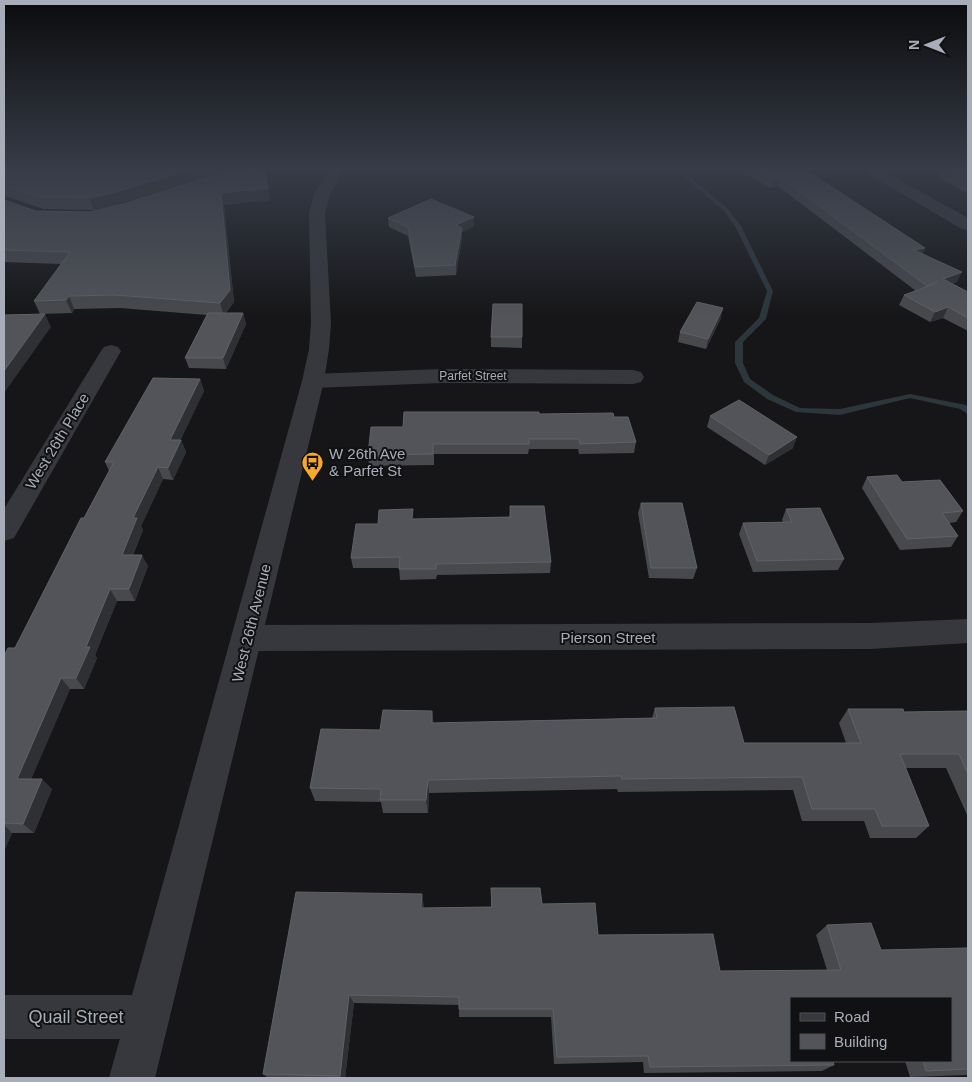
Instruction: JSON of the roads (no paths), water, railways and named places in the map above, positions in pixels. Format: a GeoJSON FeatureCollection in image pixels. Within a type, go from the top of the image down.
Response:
{"type":"FeatureCollection","features":[{"type":"Feature","properties":{"kind":"street","name":"West 26th Avenue"},"geometry":{"type":"LineString","coordinates":[[132,1078],[320,349],[321,323],[317,217]]}},
{"type":"Feature","properties":{"kind":"street"},"geometry":{"type":"LineString","coordinates":[[955,217],[968,225]]}},
{"type":"Feature","properties":{"kind":"street","name":"West 26th Place"},"geometry":{"type":"LineString","coordinates":[[4,531],[111,351]]}},
{"type":"Feature","properties":{"kind":"street","name":"Parfet Street"},"geometry":{"type":"LineString","coordinates":[[313,381],[442,376],[633,377]]}},
{"type":"Feature","properties":{"kind":"street","name":"Pierson Street"},"geometry":{"type":"LineString","coordinates":[[247,638],[860,636],[968,631]]}},
{"type":"Feature","properties":{"kind":"street","name":"Quail Street"},"geometry":{"type":"LineString","coordinates":[[4,1017],[148,1017]]}},
{"type":"Feature","properties":{"kind":"waterway"},"geometry":{"type":"LineString","coordinates":[[732,217],[738,226],[770,291],[762,319],[739,342],[739,363],[747,380],[770,397],[799,410],[840,412],[910,396],[963,407],[968,411]]}},
{"type":"Feature","properties":{"kind":"place","name":"W 26th Ave & Parfet St"},"geometry":{"type":"Point","coordinates":[313,481]}}]}
